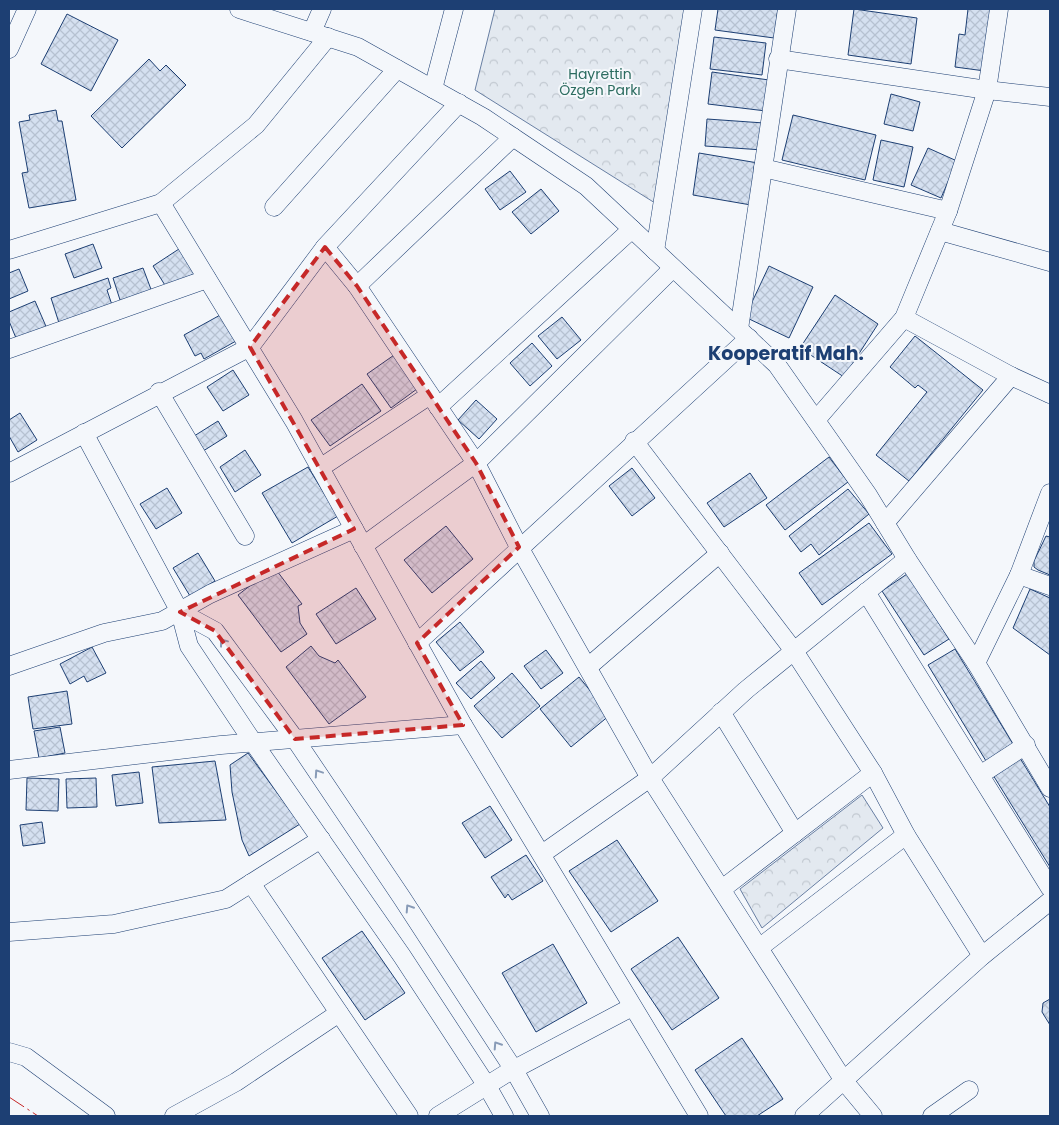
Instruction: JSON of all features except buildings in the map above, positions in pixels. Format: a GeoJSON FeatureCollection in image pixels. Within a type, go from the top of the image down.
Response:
{"type":"FeatureCollection","features":[{"type":"Feature","properties":{"kind":"street"},"geometry":{"type":"LineString","coordinates":[[9,49],[27,9]]}},
{"type":"Feature","properties":{"kind":"street"},"geometry":{"type":"LineString","coordinates":[[239,9],[358,47],[458,103],[513,137],[586,186],[778,364],[886,523],[907,559],[976,663],[1050,784]]}},
{"type":"Feature","properties":{"kind":"street"},"geometry":{"type":"LineString","coordinates":[[9,250],[161,203],[256,125],[320,35],[322,9]]}},
{"type":"Feature","properties":{"kind":"street"},"geometry":{"type":"LineString","coordinates":[[433,89],[454,9]]}},
{"type":"Feature","properties":{"kind":"street"},"geometry":{"type":"LineString","coordinates":[[655,251],[693,9]]}},
{"type":"Feature","properties":{"kind":"street"},"geometry":{"type":"LineString","coordinates":[[417,643],[634,441],[744,333],[762,168],[787,9]]}},
{"type":"Feature","properties":{"kind":"street"},"geometry":{"type":"LineString","coordinates":[[816,420],[904,318],[948,210],[987,90],[999,9]]}},
{"type":"Feature","properties":{"kind":"street"},"geometry":{"type":"LineString","coordinates":[[778,59],[987,90],[1050,97]]}},
{"type":"Feature","properties":{"kind":"street"},"geometry":{"type":"LineString","coordinates":[[274,207],[397,69]]}},
{"type":"Feature","properties":{"kind":"street"},"geometry":{"type":"LineString","coordinates":[[9,473],[159,392],[250,347],[325,247],[458,103]]}},
{"type":"Feature","properties":{"kind":"street"},"geometry":{"type":"LineString","coordinates":[[357,286],[513,137]]}},
{"type":"Feature","properties":{"kind":"street"},"geometry":{"type":"LineString","coordinates":[[762,168],[948,210]]}},
{"type":"Feature","properties":{"kind":"street"},"geometry":{"type":"LineString","coordinates":[[161,203],[250,347],[320,468],[463,725],[698,1116]]}},
{"type":"Feature","properties":{"kind":"street"},"geometry":{"type":"LineString","coordinates":[[320,468],[434,401],[632,229]]}},
{"type":"Feature","properties":{"kind":"street"},"geometry":{"type":"LineString","coordinates":[[940,231],[1050,262]]}},
{"type":"Feature","properties":{"kind":"street"},"geometry":{"type":"LineString","coordinates":[[325,247],[357,286],[476,463],[520,547],[650,778],[844,1080],[873,1116]]}},
{"type":"Feature","properties":{"kind":"street"},"geometry":{"type":"LineString","coordinates":[[363,546],[476,463],[673,268]]}},
{"type":"Feature","properties":{"kind":"street"},"geometry":{"type":"LineString","coordinates":[[9,349],[207,279]]}},
{"type":"Feature","properties":{"kind":"street"},"geometry":{"type":"LineString","coordinates":[[904,318],[1012,376],[1050,394]]}},
{"type":"Feature","properties":{"kind":"street"},"geometry":{"type":"LineString","coordinates":[[886,523],[1012,376]]}},
{"type":"Feature","properties":{"kind":"street"},"geometry":{"type":"LineString","coordinates":[[159,392],[245,536]]}},
{"type":"Feature","properties":{"kind":"street"},"geometry":{"type":"LineString","coordinates":[[84,433],[180,612],[189,646],[487,1086],[504,1116]]}},
{"type":"Feature","properties":{"kind":"street"},"geometry":{"type":"LineString","coordinates":[[634,441],[794,651],[873,773],[906,835],[982,956]]}},
{"type":"Feature","properties":{"kind":"street"},"geometry":{"type":"LineString","coordinates":[[976,663],[1019,575],[1050,493]]}},
{"type":"Feature","properties":{"kind":"street"},"geometry":{"type":"LineString","coordinates":[[9,666],[104,633],[162,621],[210,594],[354,529]]}},
{"type":"Feature","properties":{"kind":"street"},"geometry":{"type":"LineString","coordinates":[[588,668],[720,553]]}},
{"type":"Feature","properties":{"kind":"street"},"geometry":{"type":"LineString","coordinates":[[542,854],[650,778],[721,712],[907,559]]}},
{"type":"Feature","properties":{"kind":"street"},"geometry":{"type":"LineString","coordinates":[[1019,575],[1050,586]]}},
{"type":"Feature","properties":{"kind":"street"},"geometry":{"type":"LineString","coordinates":[[866,592],[1050,888]]}},
{"type":"Feature","properties":{"kind":"street"},"geometry":{"type":"LineString","coordinates":[[180,612],[214,631],[295,739],[402,898],[514,1070],[540,1116]]}},
{"type":"Feature","properties":{"kind":"street"},"geometry":{"type":"LineString","coordinates":[[721,712],[795,832]]}},
{"type":"Feature","properties":{"kind":"street"},"geometry":{"type":"LineString","coordinates":[[9,770],[253,742],[463,725]]}},
{"type":"Feature","properties":{"kind":"street"},"geometry":{"type":"LineString","coordinates":[[980,775],[1026,745]]}},
{"type":"Feature","properties":{"kind":"street"},"geometry":{"type":"LineString","coordinates":[[722,889],[873,773]]}},
{"type":"Feature","properties":{"kind":"street"},"geometry":{"type":"LineString","coordinates":[[759,948],[906,835]]}},
{"type":"Feature","properties":{"kind":"street"},"geometry":{"type":"LineString","coordinates":[[9,932],[114,924],[226,899],[320,839]]}},
{"type":"Feature","properties":{"kind":"street"},"geometry":{"type":"LineString","coordinates":[[251,883],[410,1116]]}},
{"type":"Feature","properties":{"kind":"street"},"geometry":{"type":"LineString","coordinates":[[804,1116],[982,956],[1050,901]]}},
{"type":"Feature","properties":{"kind":"street"},"geometry":{"type":"LineString","coordinates":[[438,1116],[514,1070],[632,1007]]}},
{"type":"Feature","properties":{"kind":"street"},"geometry":{"type":"LineString","coordinates":[[174,1116],[236,1082],[340,1013]]}},
{"type":"Feature","properties":{"kind":"street"},"geometry":{"type":"LineString","coordinates":[[9,1052],[26,1057],[106,1116]]}},
{"type":"Feature","properties":{"kind":"street"},"geometry":{"type":"LineString","coordinates":[[932,1116],[969,1090]]}},
{"type":"Feature","properties":{"kind":"highlighted area"},"geometry":{"type":"Polygon","coordinates":[[[325,247],[357,286],[476,463],[519,547],[417,643],[463,725],[295,739],[215,631],[180,612],[354,529],[250,347],[325,247]]]}},
{"type":"Feature","properties":{"kind":"green space","name":"Hayrettin Özgen Parkı"},"geometry":{"type":"Polygon","coordinates":[[[495,9],[686,9],[655,203],[475,90],[495,9]]]}},
{"type":"Feature","properties":{"kind":"green space"},"geometry":{"type":"Polygon","coordinates":[[[862,795],[883,828],[762,928],[740,889],[862,795]]]}},
{"type":"Feature","properties":{"kind":"power"},"geometry":{"type":"LineString","coordinates":[[9,1097],[38,1116]]}},
{"type":"Feature","properties":{"kind":"district","name":"Kooperatif Mah."},"geometry":{"type":"Point","coordinates":[786,353]}}]}
